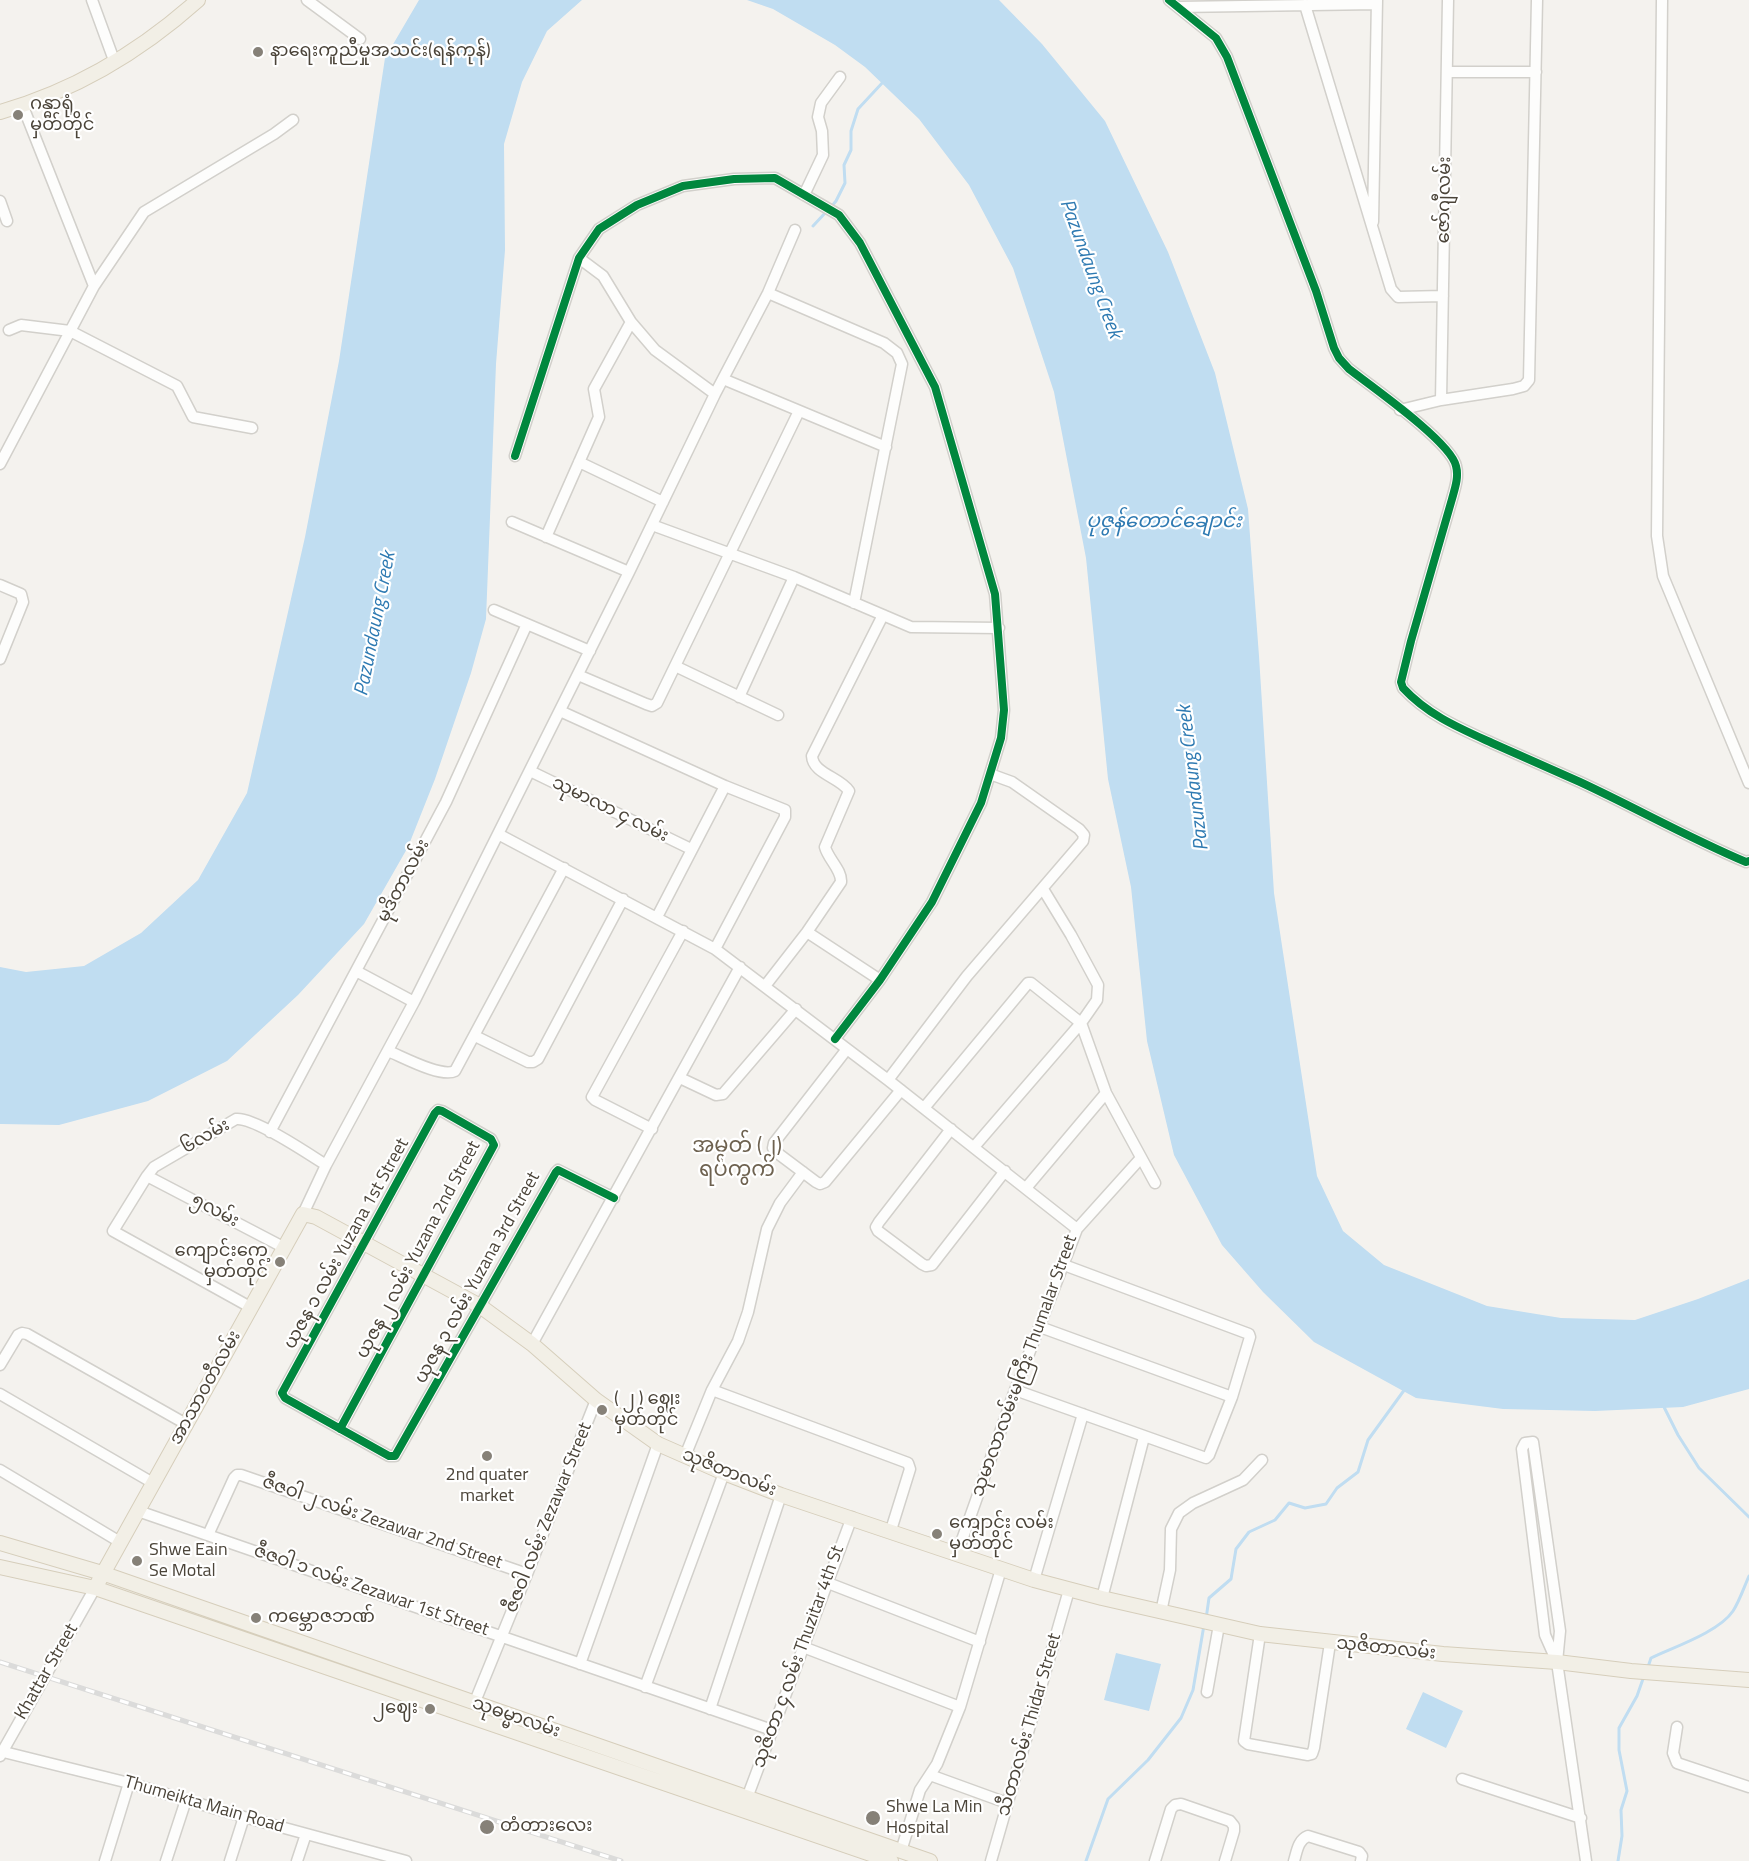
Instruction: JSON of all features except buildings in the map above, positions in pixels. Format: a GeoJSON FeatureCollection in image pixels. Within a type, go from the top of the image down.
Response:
{"type":"FeatureCollection","features":[{"type":"Feature","properties":{"kind":"main road"},"geometry":{"type":"LineString","coordinates":[[0,112],[63,89],[116,63],[174,22],[198,0]]}},
{"type":"Feature","properties":{"kind":"main road","name":"သုဇိတာလမ်း"},"geometry":{"type":"LineString","coordinates":[[309,1216],[365,1243],[480,1306],[532,1344],[596,1400],[658,1444],[781,1495],[891,1530],[1034,1580],[1102,1599],[1260,1634],[1443,1654],[1749,1680]]}},
{"type":"Feature","properties":{"kind":"main road","name":"အာသာဝတီလမ်း"},"geometry":{"type":"LineString","coordinates":[[95,1588],[283,1247],[309,1216]]}},
{"type":"Feature","properties":{"kind":"main road","name":"သုဓမ္မာလမ်း"},"geometry":{"type":"LineString","coordinates":[[0,1543],[102,1574],[747,1798],[850,1840]]}},
{"type":"Feature","properties":{"kind":"main road","name":"သုဓမ္မာလမ်း"},"geometry":{"type":"LineString","coordinates":[[0,1567],[95,1588],[896,1856],[930,1861]]}},
{"type":"Feature","properties":{"kind":"street"},"geometry":{"type":"LineString","coordinates":[[92,0],[116,63]]}},
{"type":"Feature","properties":{"kind":"street"},"geometry":{"type":"LineString","coordinates":[[307,0],[360,39]]}},
{"type":"Feature","properties":{"kind":"street"},"geometry":{"type":"LineString","coordinates":[[322,11],[329,0]]}},
{"type":"Feature","properties":{"kind":"street","name":"ဇော်ဂျီလမ်း"},"geometry":{"type":"LineString","coordinates":[[1442,400],[1448,0]]}},
{"type":"Feature","properties":{"kind":"street"},"geometry":{"type":"LineString","coordinates":[[1400,410],[1442,400],[1513,389],[1524,386],[1528,380],[1537,0]]}},
{"type":"Feature","properties":{"kind":"street"},"geometry":{"type":"LineString","coordinates":[[1662,0],[1657,536],[1663,576],[1749,783]]}},
{"type":"Feature","properties":{"kind":"street"},"geometry":{"type":"LineString","coordinates":[[1173,3],[1305,5],[1377,2],[1373,234]]}},
{"type":"Feature","properties":{"kind":"street"},"geometry":{"type":"LineString","coordinates":[[1173,3],[1216,38],[1227,57],[1339,357],[1349,369],[1439,441],[1453,458],[1457,467],[1452,499],[1411,641],[1401,682],[1402,688],[1428,711],[1462,730],[1578,781],[1710,847],[1748,861]]}},
{"type":"Feature","properties":{"kind":"street"},"geometry":{"type":"LineString","coordinates":[[1305,5],[1373,234],[1394,294],[1398,297],[1443,296]]}},
{"type":"Feature","properties":{"kind":"street"},"geometry":{"type":"LineString","coordinates":[[1447,72],[1536,72]]}},
{"type":"Feature","properties":{"kind":"street"},"geometry":{"type":"LineString","coordinates":[[804,195],[823,155],[822,130],[818,117],[821,103],[840,77]]}},
{"type":"Feature","properties":{"kind":"street"},"geometry":{"type":"LineString","coordinates":[[22,104],[94,286]]}},
{"type":"Feature","properties":{"kind":"street"},"geometry":{"type":"LineString","coordinates":[[0,464],[94,286],[144,212],[274,134],[293,120]]}},
{"type":"Feature","properties":{"kind":"street"},"geometry":{"type":"LineString","coordinates":[[515,456],[579,258],[599,229],[638,205],[683,186],[734,179],[775,178],[839,215],[860,243],[935,387],[995,594],[1004,710],[1001,738],[981,803],[932,902],[880,980],[835,1039]]}},
{"type":"Feature","properties":{"kind":"street"},"geometry":{"type":"LineString","coordinates":[[0,201],[7,221]]}},
{"type":"Feature","properties":{"kind":"street"},"geometry":{"type":"LineString","coordinates":[[309,1216],[326,1165],[414,1002],[530,771],[715,394],[768,293],[795,230]]}},
{"type":"Feature","properties":{"kind":"street"},"geometry":{"type":"LineString","coordinates":[[579,258],[603,276],[631,322],[655,350],[715,394]]}},
{"type":"Feature","properties":{"kind":"street"},"geometry":{"type":"LineString","coordinates":[[768,293],[884,343],[897,353],[902,364],[854,603]]}},
{"type":"Feature","properties":{"kind":"street"},"geometry":{"type":"LineString","coordinates":[[546,537],[599,417],[594,389],[631,322]]}},
{"type":"Feature","properties":{"kind":"street"},"geometry":{"type":"LineString","coordinates":[[9,330],[21,325],[70,331],[177,386],[193,417],[252,428]]}},
{"type":"Feature","properties":{"kind":"street"},"geometry":{"type":"LineString","coordinates":[[723,379],[886,447]]}},
{"type":"Feature","properties":{"kind":"street"},"geometry":{"type":"LineString","coordinates":[[578,675],[652,706],[657,703],[799,411]]}},
{"type":"Feature","properties":{"kind":"street"},"geometry":{"type":"LineString","coordinates":[[579,462],[663,502]]}},
{"type":"Feature","properties":{"kind":"street"},"geometry":{"type":"LineString","coordinates":[[512,522],[629,572]]}},
{"type":"Feature","properties":{"kind":"street"},"geometry":{"type":"LineString","coordinates":[[652,525],[794,577],[911,627],[920,629],[999,628]]}},
{"type":"Feature","properties":{"kind":"street"},"geometry":{"type":"LineString","coordinates":[[739,697],[794,577]]}},
{"type":"Feature","properties":{"kind":"street"},"geometry":{"type":"LineString","coordinates":[[0,585],[21,594],[23,602],[0,659]]}},
{"type":"Feature","properties":{"kind":"street"},"geometry":{"type":"LineString","coordinates":[[494,610],[590,651]]}},
{"type":"Feature","properties":{"kind":"street"},"geometry":{"type":"LineString","coordinates":[[765,986],[807,932],[841,882],[841,877],[825,847],[849,791],[845,785],[817,768],[812,762],[812,756],[883,615]]}},
{"type":"Feature","properties":{"kind":"street","name":"မုဒိတာလမ်း"},"geometry":{"type":"LineString","coordinates":[[270,1132],[446,802],[526,624]]}},
{"type":"Feature","properties":{"kind":"street"},"geometry":{"type":"LineString","coordinates":[[675,666],[778,715]]}},
{"type":"Feature","properties":{"kind":"street"},"geometry":{"type":"LineString","coordinates":[[560,711],[725,786],[785,810],[785,817],[715,949]]}},
{"type":"Feature","properties":{"kind":"street","name":"သုမာလာ ၄ လမ်း"},"geometry":{"type":"LineString","coordinates":[[530,771],[691,849]]}},
{"type":"Feature","properties":{"kind":"street"},"geometry":{"type":"LineString","coordinates":[[888,1080],[967,976],[1083,841],[1084,835],[1079,829],[1012,782],[990,774]]}},
{"type":"Feature","properties":{"kind":"street"},"geometry":{"type":"LineString","coordinates":[[657,917],[725,786]]}},
{"type":"Feature","properties":{"kind":"street","name":"သုမာလာလမ်းမကြီး Thumalar Street"},"geometry":{"type":"LineString","coordinates":[[498,834],[715,949],[901,1090],[1077,1230],[1015,1390],[957,1554]]}},
{"type":"Feature","properties":{"kind":"street"},"geometry":{"type":"LineString","coordinates":[[388,1051],[441,1073],[450,1074],[455,1071],[564,868]]}},
{"type":"Feature","properties":{"kind":"street"},"geometry":{"type":"LineString","coordinates":[[974,1147],[1081,1023],[1097,1000],[1098,985],[1071,934],[1043,889]]}},
{"type":"Feature","properties":{"kind":"street"},"geometry":{"type":"LineString","coordinates":[[475,1036],[528,1062],[538,1059],[622,899]]}},
{"type":"Feature","properties":{"kind":"street"},"geometry":{"type":"LineString","coordinates":[[652,1129],[592,1097],[683,932]]}},
{"type":"Feature","properties":{"kind":"street"},"geometry":{"type":"LineString","coordinates":[[807,932],[880,980]]}},
{"type":"Feature","properties":{"kind":"street"},"geometry":{"type":"LineString","coordinates":[[532,1344],[741,967]]}},
{"type":"Feature","properties":{"kind":"street"},"geometry":{"type":"LineString","coordinates":[[356,971],[414,1002]]}},
{"type":"Feature","properties":{"kind":"street"},"geometry":{"type":"LineString","coordinates":[[924,1108],[1028,983],[1031,983],[1081,1023],[1106,1093],[1155,1183]]}},
{"type":"Feature","properties":{"kind":"street"},"geometry":{"type":"LineString","coordinates":[[680,1078],[716,1095],[723,1094],[796,1009]]}},
{"type":"Feature","properties":{"kind":"street"},"geometry":{"type":"LineString","coordinates":[[847,1049],[774,1143],[773,1148],[803,1172],[820,1184],[825,1182],[901,1090]]}},
{"type":"Feature","properties":{"kind":"street"},"geometry":{"type":"LineString","coordinates":[[1026,1188],[1106,1093]]}},
{"type":"Feature","properties":{"kind":"street","name":"ယုဇန ၁ လမ်း Yuzana 1st Street"},"geometry":{"type":"LineString","coordinates":[[340,1429],[285,1398],[282,1393],[438,1110]]}},
{"type":"Feature","properties":{"kind":"street","name":"ယုဇန ၂ လမ်း Yuzana 2nd Street"},"geometry":{"type":"LineString","coordinates":[[340,1429],[494,1146],[491,1139],[438,1110]]}},
{"type":"Feature","properties":{"kind":"street","name":"၆လမ်း"},"geometry":{"type":"LineString","coordinates":[[250,1307],[113,1231],[154,1167],[237,1119],[255,1124],[326,1165]]}},
{"type":"Feature","properties":{"kind":"street"},"geometry":{"type":"LineString","coordinates":[[951,1129],[876,1227],[878,1231],[922,1264],[932,1265],[1005,1171]]}},
{"type":"Feature","properties":{"kind":"street"},"geometry":{"type":"LineString","coordinates":[[1077,1230],[1140,1159]]}},
{"type":"Feature","properties":{"kind":"street","name":"ယုဇန ၃ လမ်း Yuzana 3rd Street"},"geometry":{"type":"LineString","coordinates":[[340,1429],[389,1456],[395,1456],[558,1170],[614,1198]]}},
{"type":"Feature","properties":{"kind":"street"},"geometry":{"type":"LineString","coordinates":[[685,1456],[712,1390],[741,1331],[770,1222],[780,1203],[803,1172]]}},
{"type":"Feature","properties":{"kind":"street","name":"၅လမ်း"},"geometry":{"type":"LineString","coordinates":[[147,1176],[283,1247]]}},
{"type":"Feature","properties":{"kind":"street"},"geometry":{"type":"LineString","coordinates":[[1015,1390],[1206,1458],[1232,1397],[1249,1334],[1064,1265]]}},
{"type":"Feature","properties":{"kind":"street"},"geometry":{"type":"LineString","coordinates":[[1040,1327],[1232,1397]]}},
{"type":"Feature","properties":{"kind":"street"},"geometry":{"type":"LineString","coordinates":[[0,1365],[18,1335],[27,1334],[186,1424]]}},
{"type":"Feature","properties":{"kind":"street"},"geometry":{"type":"LineString","coordinates":[[712,1390],[908,1463],[910,1469],[891,1530]]}},
{"type":"Feature","properties":{"kind":"street"},"geometry":{"type":"LineString","coordinates":[[0,1394],[153,1483]]}},
{"type":"Feature","properties":{"kind":"street","name":"ဇီဇဝါ လမ်း Zezawar Street"},"geometry":{"type":"LineString","coordinates":[[474,1704],[596,1400]]}},
{"type":"Feature","properties":{"kind":"street"},"geometry":{"type":"LineString","coordinates":[[1034,1580],[1083,1414]]}},
{"type":"Feature","properties":{"kind":"street"},"geometry":{"type":"LineString","coordinates":[[1102,1599],[1144,1437]]}},
{"type":"Feature","properties":{"kind":"street"},"geometry":{"type":"LineString","coordinates":[[1557,1662],[1545,1635],[1522,1449],[1525,1443],[1533,1442],[1560,1631],[1557,1662],[1586,1861]]}},
{"type":"Feature","properties":{"kind":"street"},"geometry":{"type":"LineString","coordinates":[[580,1664],[658,1444]]}},
{"type":"Feature","properties":{"kind":"street"},"geometry":{"type":"LineString","coordinates":[[1161,1612],[1170,1570],[1171,1529],[1179,1513],[1192,1503],[1243,1480],[1262,1460]]}},
{"type":"Feature","properties":{"kind":"street"},"geometry":{"type":"LineString","coordinates":[[0,1470],[120,1542]]}},
{"type":"Feature","properties":{"kind":"street"},"geometry":{"type":"LineString","coordinates":[[645,1688],[724,1473]]}},
{"type":"Feature","properties":{"kind":"street","name":"ဇီဇဝါ ၂ လမ်း Zezawar 2nd Street"},"geometry":{"type":"LineString","coordinates":[[207,1535],[237,1475],[242,1475],[527,1574]]}},
{"type":"Feature","properties":{"kind":"street"},"geometry":{"type":"LineString","coordinates":[[710,1709],[781,1495]]}},
{"type":"Feature","properties":{"kind":"street","name":"ဇီဇဝါ ၁ လမ်း Zezawar 1st Street"},"geometry":{"type":"LineString","coordinates":[[138,1511],[772,1730]]}},
{"type":"Feature","properties":{"kind":"street","name":"သုဇိတာ ၄ လမ်း Thuzitar 4th St"},"geometry":{"type":"LineString","coordinates":[[747,1798],[852,1517]]}},
{"type":"Feature","properties":{"kind":"street"},"geometry":{"type":"LineString","coordinates":[[896,1856],[920,1790],[941,1756],[960,1707],[1001,1569]]}},
{"type":"Feature","properties":{"kind":"street"},"geometry":{"type":"LineString","coordinates":[[828,1582],[980,1642]]}},
{"type":"Feature","properties":{"kind":"street"},"geometry":{"type":"LineString","coordinates":[[1539,1586],[1553,1584]]}},
{"type":"Feature","properties":{"kind":"street","name":"Khattar Street"},"geometry":{"type":"LineString","coordinates":[[0,1753],[95,1588]]}},
{"type":"Feature","properties":{"kind":"street","name":"သီတာလမ်း Thidar Street"},"geometry":{"type":"LineString","coordinates":[[991,1861],[1069,1590]]}},
{"type":"Feature","properties":{"kind":"street"},"geometry":{"type":"LineString","coordinates":[[1207,1692],[1217,1625]]}},
{"type":"Feature","properties":{"kind":"street"},"geometry":{"type":"LineString","coordinates":[[1260,1634],[1244,1741],[1248,1744],[1308,1755],[1312,1754],[1330,1643]]}},
{"type":"Feature","properties":{"kind":"street"},"geometry":{"type":"LineString","coordinates":[[803,1647],[960,1707]]}},
{"type":"Feature","properties":{"kind":"street"},"geometry":{"type":"LineString","coordinates":[[1677,1727],[1673,1753],[1677,1763],[1749,1787]]}},
{"type":"Feature","properties":{"kind":"street","name":"Thumeikta Main Road"},"geometry":{"type":"LineString","coordinates":[[0,1753],[129,1783],[406,1861]]}},
{"type":"Feature","properties":{"kind":"street"},"geometry":{"type":"LineString","coordinates":[[930,1775],[1007,1803]]}},
{"type":"Feature","properties":{"kind":"street"},"geometry":{"type":"LineString","coordinates":[[1462,1779],[1581,1818]]}},
{"type":"Feature","properties":{"kind":"street"},"geometry":{"type":"LineString","coordinates":[[105,1861],[129,1783]]}},
{"type":"Feature","properties":{"kind":"street"},"geometry":{"type":"LineString","coordinates":[[166,1861],[186,1800]]}},
{"type":"Feature","properties":{"kind":"street"},"geometry":{"type":"LineString","coordinates":[[1155,1861],[1171,1809],[1175,1804],[1230,1821],[1234,1826],[1234,1831],[1225,1861]]}},
{"type":"Feature","properties":{"kind":"street"},"geometry":{"type":"LineString","coordinates":[[230,1861],[244,1817]]}},
{"type":"Feature","properties":{"kind":"street"},"geometry":{"type":"LineString","coordinates":[[297,1861],[306,1833]]}},
{"type":"Feature","properties":{"kind":"street"},"geometry":{"type":"LineString","coordinates":[[1294,1861],[1303,1839],[1308,1836],[1359,1852],[1361,1858]]}},
{"type":"Feature","properties":{"kind":"street"},"geometry":{"type":"LineString","coordinates":[[360,1861],[364,1850]]}},
{"type":"Feature","properties":{"kind":"water","name":"Pazundaung Creek"},"geometry":{"type":"Polygon","coordinates":[[[419,0],[582,0],[547,31],[522,82],[504,144],[505,250],[496,364],[486,619],[471,673],[435,779],[408,847],[364,924],[298,995],[227,1061],[148,1101],[59,1125],[0,1124],[0,967],[26,972],[84,966],[141,933],[198,880],[247,793],[305,537],[339,361],[385,58],[419,0]]]}},
{"type":"Feature","properties":{"kind":"water","name":"ပုဇွန်တောင်ချောင်း"},"geometry":{"type":"Polygon","coordinates":[[[747,0],[999,0],[1042,44],[1105,121],[1168,252],[1215,373],[1248,509],[1274,893],[1317,1176],[1343,1231],[1384,1265],[1487,1306],[1561,1318],[1635,1320],[1749,1279],[1749,1389],[1683,1407],[1595,1411],[1503,1409],[1416,1398],[1314,1342],[1263,1292],[1222,1245],[1174,1155],[1147,1041],[1131,887],[1108,779],[1086,558],[1054,392],[1013,268],[969,185],[919,119],[865,67],[835,45],[773,9],[747,0]]]}},
{"type":"Feature","properties":{"kind":"water"},"geometry":{"type":"Polygon","coordinates":[[[1116,1653],[1161,1664],[1149,1711],[1104,1700],[1116,1653]]]}},
{"type":"Feature","properties":{"kind":"water"},"geometry":{"type":"Polygon","coordinates":[[[1423,1692],[1463,1711],[1446,1748],[1406,1729],[1423,1692]]]}},
{"type":"Feature","properties":{"kind":"waterway"},"geometry":{"type":"LineString","coordinates":[[831,207],[845,183],[844,165],[851,150],[851,131],[858,109],[884,81]]}},
{"type":"Feature","properties":{"kind":"waterway"},"geometry":{"type":"LineString","coordinates":[[813,226],[826,212]]}},
{"type":"Feature","properties":{"kind":"waterway"},"geometry":{"type":"LineString","coordinates":[[1206,1619],[1209,1598],[1231,1579],[1236,1549],[1249,1532],[1275,1520],[1289,1503],[1305,1508],[1326,1504],[1337,1488],[1358,1472],[1368,1440],[1405,1389]]}},
{"type":"Feature","properties":{"kind":"waterway"},"geometry":{"type":"LineString","coordinates":[[1663,1405],[1678,1435],[1699,1468],[1749,1517]]}},
{"type":"Feature","properties":{"kind":"waterway"},"geometry":{"type":"LineString","coordinates":[[1648,1667],[1651,1658],[1707,1632],[1726,1619],[1733,1611],[1749,1576]]}},
{"type":"Feature","properties":{"kind":"waterway"},"geometry":{"type":"LineString","coordinates":[[1086,1861],[1108,1799],[1148,1760],[1181,1718],[1193,1690],[1204,1625]]}},
{"type":"Feature","properties":{"kind":"waterway"},"geometry":{"type":"LineString","coordinates":[[1618,1861],[1622,1836],[1621,1810],[1627,1791],[1619,1750],[1619,1728],[1637,1696],[1644,1676]]}},
{"type":"Feature","properties":{"kind":"railway"},"geometry":{"type":"LineString","coordinates":[[0,1662],[621,1861]]}},
{"type":"Feature","properties":{"kind":"cycle path"},"geometry":{"type":"LineString","coordinates":[[1169,0],[1216,38],[1227,57],[1316,291],[1339,358],[1349,369],[1426,429],[1451,456],[1456,466],[1455,487],[1411,641],[1401,682],[1403,688],[1423,706],[1456,726],[1580,782],[1725,853],[1746,862],[1749,861]]}},
{"type":"Feature","properties":{"kind":"cycle path"},"geometry":{"type":"LineString","coordinates":[[515,456],[579,258],[599,229],[637,205],[683,186],[734,179],[775,178],[839,215],[860,243],[935,387],[995,594],[1004,710],[1001,738],[981,803],[932,902],[880,980],[835,1039]]}},
{"type":"Feature","properties":{"kind":"cycle path"},"geometry":{"type":"LineString","coordinates":[[340,1429],[494,1145],[491,1139],[438,1110],[282,1393],[285,1398],[389,1456],[395,1456],[556,1172],[558,1170],[614,1198]]}},
{"type":"Feature","properties":{"kind":"place","name":"နာရေးကူညီမှုအသင်း(ရန်ကုန်)"},"geometry":{"type":"Point","coordinates":[258,52]}},
{"type":"Feature","properties":{"kind":"place","name":"ဂန္ဓာရုံ မှတ်တိုင်"},"geometry":{"type":"Point","coordinates":[18,115]}},
{"type":"Feature","properties":{"kind":"place","name":"ကျောင်းကွေ့ မှတ်တိုင်"},"geometry":{"type":"Point","coordinates":[280,1262]}},
{"type":"Feature","properties":{"kind":"place","name":"( ၂ ) ဈေး မှတ်တိုင်"},"geometry":{"type":"Point","coordinates":[602,1410]}},
{"type":"Feature","properties":{"kind":"place","name":"2nd quater market"},"geometry":{"type":"Point","coordinates":[487,1456]}},
{"type":"Feature","properties":{"kind":"place","name":"ကျောင်း လမ်း မှတ်တိုင်"},"geometry":{"type":"Point","coordinates":[937,1534]}},
{"type":"Feature","properties":{"kind":"place","name":"Shwe Eain Se Motal"},"geometry":{"type":"Point","coordinates":[137,1561]}},
{"type":"Feature","properties":{"kind":"place","name":"ကမ္ဘောဇဘဏ်"},"geometry":{"type":"Point","coordinates":[256,1618]}},
{"type":"Feature","properties":{"kind":"place","name":"၂ဈေး"},"geometry":{"type":"Point","coordinates":[430,1709]}},
{"type":"Feature","properties":{"kind":"place","name":"Shwe La Min Hospital"},"geometry":{"type":"Point","coordinates":[873,1818]}},
{"type":"Feature","properties":{"kind":"place","name":"တံတားလေး"},"geometry":{"type":"Point","coordinates":[487,1827]}},
{"type":"Feature","properties":{"kind":"district","name":"အမှတ် (၂) ရပ်ကွက်"},"geometry":{"type":"Point","coordinates":[737,1159]}}]}
